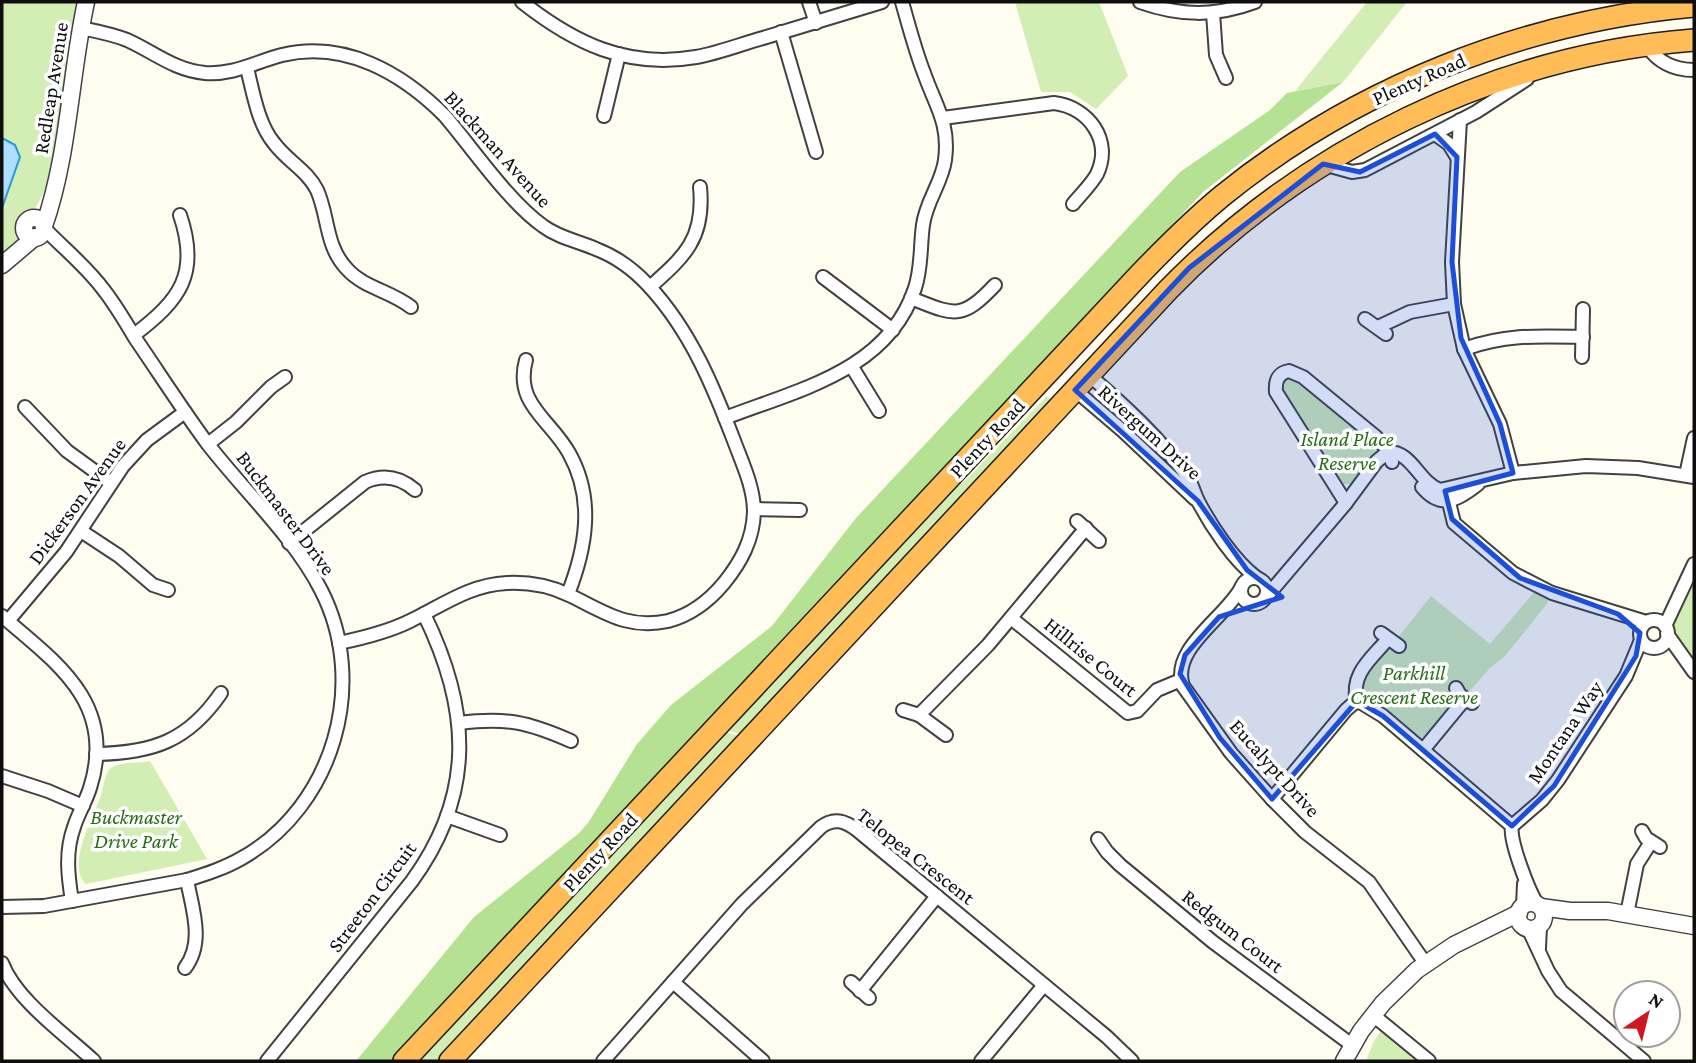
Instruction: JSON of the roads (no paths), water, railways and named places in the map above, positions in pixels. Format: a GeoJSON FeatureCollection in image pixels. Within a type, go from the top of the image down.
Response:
{"type":"FeatureCollection","features":[{"type":"Feature","properties":{"kind":"highway","name":"Plenty Road"},"geometry":{"type":"LineString","coordinates":[[404,1061],[1166,248],[1222,196],[1286,149],[1354,108],[1441,68],[1537,35],[1610,17],[1694,6]]}},
{"type":"Feature","properties":{"kind":"highway","name":"Plenty Road"},"geometry":{"type":"LineString","coordinates":[[450,1061],[1208,250],[1260,208],[1323,164],[1422,111],[1489,84],[1545,67],[1647,46],[1694,40]]}},
{"type":"Feature","properties":{"kind":"highway"},"geometry":{"type":"LineString","coordinates":[[1059,362],[1082,382]]}},
{"type":"Feature","properties":{"kind":"street","name":"Redleap Avenue"},"geometry":{"type":"LineString","coordinates":[[7,260],[36,229],[56,181],[86,2]]}},
{"type":"Feature","properties":{"kind":"street"},"geometry":{"type":"LineString","coordinates":[[522,2],[566,34],[597,48],[653,59],[685,58],[715,52],[882,2]]}},
{"type":"Feature","properties":{"kind":"street"},"geometry":{"type":"LineString","coordinates":[[809,2],[816,23]]}},
{"type":"Feature","properties":{"kind":"street"},"geometry":{"type":"LineString","coordinates":[[725,418],[852,367],[876,349],[893,330],[911,298],[922,256],[924,217],[943,171],[946,133],[943,118],[924,75],[902,2]]}},
{"type":"Feature","properties":{"kind":"street"},"geometry":{"type":"LineString","coordinates":[[1140,2],[1162,9],[1197,8],[1213,13],[1255,2]]}},
{"type":"Feature","properties":{"kind":"street"},"geometry":{"type":"LineString","coordinates":[[1213,13],[1216,55],[1226,78]]}},
{"type":"Feature","properties":{"kind":"street","name":"Blackman Avenue"},"geometry":{"type":"LineString","coordinates":[[81,28],[126,40],[181,68],[219,73],[247,68],[282,55],[312,52],[340,54],[380,67],[430,101],[532,217],[554,233],[618,259],[650,287],[689,339],[711,382],[750,483],[754,509],[749,544],[737,567],[715,593],[694,610],[681,617],[653,623],[625,621],[599,612],[568,594],[524,583],[490,585],[457,595],[424,614],[384,631],[339,643]]}},
{"type":"Feature","properties":{"kind":"street"},"geometry":{"type":"LineString","coordinates":[[781,32],[816,152]]}},
{"type":"Feature","properties":{"kind":"street"},"geometry":{"type":"LineString","coordinates":[[1647,46],[1653,56],[1673,67],[1681,70],[1694,69]]}},
{"type":"Feature","properties":{"kind":"street"},"geometry":{"type":"LineString","coordinates":[[604,116],[619,54]]}},
{"type":"Feature","properties":{"kind":"street","name":"Plenty Road"},"geometry":{"type":"LineString","coordinates":[[1323,164],[1360,172],[1503,96],[1545,67]]}},
{"type":"Feature","properties":{"kind":"street"},"geometry":{"type":"LineString","coordinates":[[247,68],[266,132],[281,151],[303,170],[316,188],[330,241],[339,260],[358,279],[397,297],[411,307]]}},
{"type":"Feature","properties":{"kind":"street"},"geometry":{"type":"LineString","coordinates":[[943,118],[1054,103],[1080,111],[1093,123],[1102,155],[1094,179],[1073,204]]}},
{"type":"Feature","properties":{"kind":"street"},"geometry":{"type":"LineString","coordinates":[[1460,120],[1452,262],[1454,304],[1464,349],[1500,424],[1513,473]]}},
{"type":"Feature","properties":{"kind":"street"},"geometry":{"type":"LineString","coordinates":[[1434,134],[1449,144],[1457,157]]}},
{"type":"Feature","properties":{"kind":"street"},"geometry":{"type":"LineString","coordinates":[[650,287],[683,256],[696,235],[702,212],[700,187]]}},
{"type":"Feature","properties":{"kind":"street"},"geometry":{"type":"LineString","coordinates":[[134,335],[172,302],[184,279],[188,243],[180,215]]}},
{"type":"Feature","properties":{"kind":"street","name":"Buckmaster Drive"},"geometry":{"type":"LineString","coordinates":[[2,906],[44,906],[187,880],[228,866],[261,845],[289,820],[311,791],[326,764],[338,726],[343,687],[339,643],[322,592],[306,564],[208,444],[103,288],[66,252],[36,229]]}},
{"type":"Feature","properties":{"kind":"street"},"geometry":{"type":"LineString","coordinates":[[823,277],[893,330]]}},
{"type":"Feature","properties":{"kind":"street"},"geometry":{"type":"LineString","coordinates":[[911,298],[943,311],[960,312],[979,302],[995,285]]}},
{"type":"Feature","properties":{"kind":"street"},"geometry":{"type":"LineString","coordinates":[[1365,319],[1382,330],[1410,312],[1454,304]]}},
{"type":"Feature","properties":{"kind":"street"},"geometry":{"type":"LineString","coordinates":[[1582,357],[1583,309]]}},
{"type":"Feature","properties":{"kind":"street"},"geometry":{"type":"LineString","coordinates":[[1464,349],[1495,339],[1521,336],[1583,337]]}},
{"type":"Feature","properties":{"kind":"street"},"geometry":{"type":"LineString","coordinates":[[526,360],[522,377],[524,392],[570,455],[582,485],[586,531],[568,594]]}},
{"type":"Feature","properties":{"kind":"street"},"geometry":{"type":"LineString","coordinates":[[852,367],[879,411]]}},
{"type":"Feature","properties":{"kind":"street"},"geometry":{"type":"LineString","coordinates":[[1346,503],[1282,402],[1276,386],[1278,377],[1289,371],[1303,377],[1376,437],[1390,457]]}},
{"type":"Feature","properties":{"kind":"street"},"geometry":{"type":"LineString","coordinates":[[208,444],[285,377]]}},
{"type":"Feature","properties":{"kind":"street","name":"Rivergum Drive"},"geometry":{"type":"LineString","coordinates":[[1082,382],[1161,444],[1189,480],[1198,501],[1233,555],[1259,578]]}},
{"type":"Feature","properties":{"kind":"street","name":"Rivergum Drive"},"geometry":{"type":"LineString","coordinates":[[1082,382],[1124,431],[1198,501]]}},
{"type":"Feature","properties":{"kind":"street"},"geometry":{"type":"LineString","coordinates":[[25,407],[67,450],[111,483]]}},
{"type":"Feature","properties":{"kind":"street","name":"Dickerson Avenue"},"geometry":{"type":"LineString","coordinates":[[5,619],[49,573],[81,531],[111,483],[147,440],[186,412]]}},
{"type":"Feature","properties":{"kind":"street"},"geometry":{"type":"LineString","coordinates":[[1447,495],[1484,480],[1513,473],[1586,466],[1638,468],[1690,476],[1694,438]]}},
{"type":"Feature","properties":{"kind":"street"},"geometry":{"type":"LineString","coordinates":[[1219,617],[1262,602],[1363,482],[1396,453],[1406,458],[1430,486],[1447,495],[1452,519],[1457,527],[1513,573],[1542,590],[1618,614],[1653,634],[1684,657],[1694,672]]}},
{"type":"Feature","properties":{"kind":"street"},"geometry":{"type":"LineString","coordinates":[[289,543],[365,482],[374,478],[392,478],[415,490]]}},
{"type":"Feature","properties":{"kind":"street"},"geometry":{"type":"LineString","coordinates":[[754,509],[800,510]]}},
{"type":"Feature","properties":{"kind":"street","name":"Hillrise Court"},"geometry":{"type":"LineString","coordinates":[[919,715],[1011,618],[1081,525],[1099,541]]}},
{"type":"Feature","properties":{"kind":"street"},"geometry":{"type":"LineString","coordinates":[[81,531],[119,556],[153,585],[168,590]]}},
{"type":"Feature","properties":{"kind":"street","name":"Rivergum Drive"},"geometry":{"type":"LineString","coordinates":[[1233,555],[1242,586]]}},
{"type":"Feature","properties":{"kind":"street","name":"Montana Way"},"geometry":{"type":"LineString","coordinates":[[1513,826],[1554,786],[1653,634],[1694,564]]}},
{"type":"Feature","properties":{"kind":"street"},"geometry":{"type":"LineString","coordinates":[[1181,680],[1185,655],[1235,599],[1248,579],[1278,578],[1290,570]]}},
{"type":"Feature","properties":{"kind":"street"},"geometry":{"type":"LineString","coordinates":[[1259,578],[1268,589],[1267,596]]}},
{"type":"Feature","properties":{"kind":"street"},"geometry":{"type":"LineString","coordinates":[[1242,586],[1244,600],[1251,604]]}},
{"type":"Feature","properties":{"kind":"street","name":"Streeton Circuit"},"geometry":{"type":"LineString","coordinates":[[267,1061],[412,881],[432,850],[447,816],[458,772],[459,723],[446,664],[424,614]]}},
{"type":"Feature","properties":{"kind":"street","name":"Hillrise Court"},"geometry":{"type":"LineString","coordinates":[[1011,618],[1128,713],[1137,711],[1157,690],[1181,680]]}},
{"type":"Feature","properties":{"kind":"street"},"geometry":{"type":"LineString","coordinates":[[5,619],[55,661],[76,684],[89,712],[96,754],[90,788],[74,827],[68,854],[72,901]]}},
{"type":"Feature","properties":{"kind":"street"},"geometry":{"type":"LineString","coordinates":[[1357,702],[1356,680],[1389,640]]}},
{"type":"Feature","properties":{"kind":"street","name":"Eucalypt Drive"},"geometry":{"type":"LineString","coordinates":[[1181,680],[1186,691],[1226,745],[1272,799],[1305,832],[1369,881],[1425,963]]}},
{"type":"Feature","properties":{"kind":"street"},"geometry":{"type":"LineString","coordinates":[[1423,750],[1469,701],[1456,688]]}},
{"type":"Feature","properties":{"kind":"street"},"geometry":{"type":"LineString","coordinates":[[96,754],[137,751],[172,740],[202,718],[221,693]]}},
{"type":"Feature","properties":{"kind":"street"},"geometry":{"type":"LineString","coordinates":[[1357,702],[1371,707],[1513,826],[1511,836],[1525,880],[1539,949],[1548,971],[1561,991],[1644,1061]]}},
{"type":"Feature","properties":{"kind":"street"},"geometry":{"type":"LineString","coordinates":[[1272,799],[1346,710],[1357,702]]}},
{"type":"Feature","properties":{"kind":"street"},"geometry":{"type":"LineString","coordinates":[[903,710],[919,715],[946,735]]}},
{"type":"Feature","properties":{"kind":"street"},"geometry":{"type":"LineString","coordinates":[[459,723],[488,719],[511,720],[530,724],[571,741]]}},
{"type":"Feature","properties":{"kind":"street"},"geometry":{"type":"LineString","coordinates":[[2,776],[83,806]]}},
{"type":"Feature","properties":{"kind":"street"},"geometry":{"type":"LineString","coordinates":[[447,816],[500,835]]}},
{"type":"Feature","properties":{"kind":"street","name":"Telopea Crescent"},"geometry":{"type":"LineString","coordinates":[[603,1061],[749,897],[821,827],[831,821],[851,825],[1132,1061]]}},
{"type":"Feature","properties":{"kind":"street","name":"Redgum Court"},"geometry":{"type":"LineString","coordinates":[[1098,839],[1119,865],[1213,942],[1352,1045]]}},
{"type":"Feature","properties":{"kind":"street"},"geometry":{"type":"LineString","coordinates":[[1627,914],[1637,864],[1651,840]]}},
{"type":"Feature","properties":{"kind":"street"},"geometry":{"type":"LineString","coordinates":[[185,968],[193,954],[197,937],[187,880]]}},
{"type":"Feature","properties":{"kind":"street"},"geometry":{"type":"LineString","coordinates":[[860,990],[937,896]]}},
{"type":"Feature","properties":{"kind":"street"},"geometry":{"type":"LineString","coordinates":[[1344,1061],[1373,1015],[1395,989],[1425,963],[1501,920],[1570,911],[1627,914],[1694,926]]}},
{"type":"Feature","properties":{"kind":"street"},"geometry":{"type":"LineString","coordinates":[[2,963],[9,978],[25,998],[94,1061]]}},
{"type":"Feature","properties":{"kind":"street"},"geometry":{"type":"LineString","coordinates":[[673,982],[763,1061]]}},
{"type":"Feature","properties":{"kind":"street"},"geometry":{"type":"LineString","coordinates":[[981,1061],[1044,985]]}},
{"type":"Feature","properties":{"kind":"street"},"geometry":{"type":"LineString","coordinates":[[1373,1015],[1429,1061]]}},
{"type":"Feature","properties":{"kind":"water"},"geometry":{"type":"Polygon","coordinates":[[[2,138],[15,145],[20,157],[2,208],[2,138]]]}},
{"type":"Feature","properties":{"kind":"park label","name":"Island Place Reserve"},"geometry":{"type":"Point","coordinates":[1347,451]}},
{"type":"Feature","properties":{"kind":"park label","name":"Parkhill Crescent Reserve"},"geometry":{"type":"Point","coordinates":[1414,685]}},
{"type":"Feature","properties":{"kind":"park label","name":"Buckmaster Drive Park"},"geometry":{"type":"Point","coordinates":[136,829]}}]}
